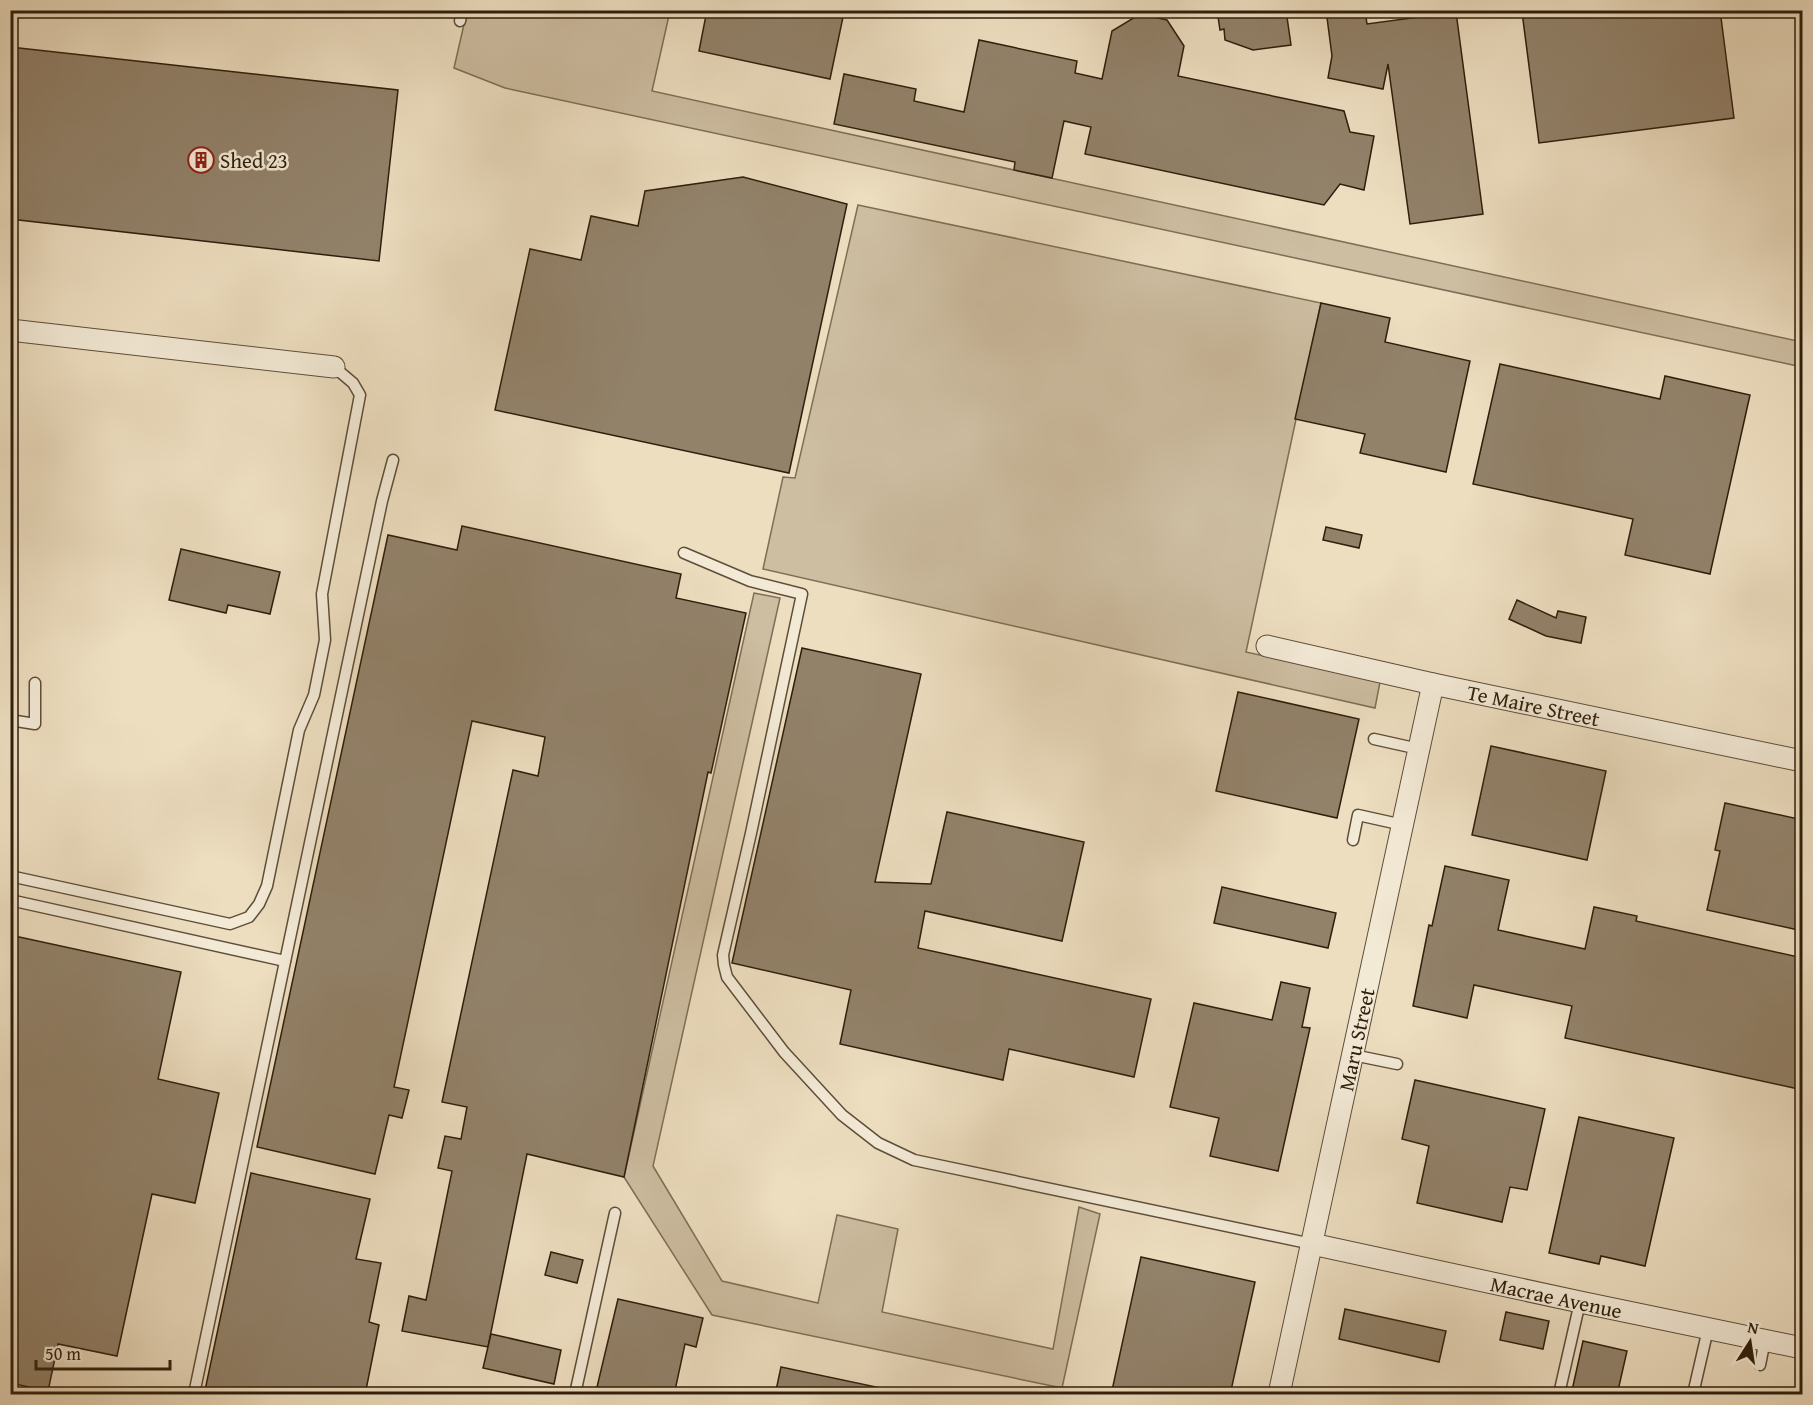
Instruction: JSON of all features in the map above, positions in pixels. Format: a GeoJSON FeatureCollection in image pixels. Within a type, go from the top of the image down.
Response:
{"type":"FeatureCollection","features":[{"type":"Feature","properties":{"kind":"street"},"geometry":{"type":"LineString","coordinates":[[10,330],[334,368]]}},
{"type":"Feature","properties":{"kind":"street","name":"Te Maire Street"},"geometry":{"type":"LineString","coordinates":[[1267,646],[1433,684],[1803,761]]}},
{"type":"Feature","properties":{"kind":"street","name":"Maru Street"},"geometry":{"type":"LineString","coordinates":[[1279,1395],[1433,684]]}},
{"type":"Feature","properties":{"kind":"street","name":"Macrae Avenue"},"geometry":{"type":"LineString","coordinates":[[1312,1244],[1803,1348]]}},
{"type":"Feature","properties":{"kind":"lane"},"geometry":{"type":"LineString","coordinates":[[10,876],[230,924],[249,917],[259,904],[267,886],[299,730],[314,695],[325,640],[322,594],[360,395],[353,383],[334,368]]}},
{"type":"Feature","properties":{"kind":"lane"},"geometry":{"type":"LineString","coordinates":[[194,1395],[377,524],[393,460]]}},
{"type":"Feature","properties":{"kind":"lane"},"geometry":{"type":"LineString","coordinates":[[684,553],[750,581],[802,594],[723,955],[723,965],[728,976],[791,1060],[853,1125],[878,1143],[914,1160],[1312,1244]]}},
{"type":"Feature","properties":{"kind":"lane"},"geometry":{"type":"LineString","coordinates":[[10,720],[35,724],[35,683]]}},
{"type":"Feature","properties":{"kind":"lane"},"geometry":{"type":"LineString","coordinates":[[1374,739],[1419,749]]}},
{"type":"Feature","properties":{"kind":"lane"},"geometry":{"type":"LineString","coordinates":[[1353,840],[1358,815],[1403,825]]}},
{"type":"Feature","properties":{"kind":"lane"},"geometry":{"type":"LineString","coordinates":[[10,900],[285,961]]}},
{"type":"Feature","properties":{"kind":"lane"},"geometry":{"type":"LineString","coordinates":[[1353,1055],[1397,1064]]}},
{"type":"Feature","properties":{"kind":"lane"},"geometry":{"type":"LineString","coordinates":[[575,1395],[615,1213]]}},
{"type":"Feature","properties":{"kind":"lane"},"geometry":{"type":"LineString","coordinates":[[1559,1395],[1580,1302]]}},
{"type":"Feature","properties":{"kind":"lane"},"geometry":{"type":"LineString","coordinates":[[1693,1395],[1708,1329]]}},
{"type":"Feature","properties":{"kind":"lane"},"geometry":{"type":"LineString","coordinates":[[1760,1365],[1766,1340]]}},
{"type":"Feature","properties":{"kind":"shaded area"},"geometry":{"type":"Polygon","coordinates":[[[467,11],[670,11],[652,91],[1802,342],[1802,367],[505,88],[454,68],[467,11]]]}},
{"type":"Feature","properties":{"kind":"shaded area"},"geometry":{"type":"Polygon","coordinates":[[[858,205],[1321,303],[1246,652],[1380,682],[1375,708],[763,569],[783,477],[795,478],[858,205]]]}},
{"type":"Feature","properties":{"kind":"shaded area"},"geometry":{"type":"Polygon","coordinates":[[[754,593],[780,598],[653,1166],[722,1281],[818,1303],[837,1215],[898,1229],[882,1312],[1053,1349],[1079,1207],[1100,1214],[1062,1388],[712,1315],[624,1177],[754,593]]]}},
{"type":"Feature","properties":{"kind":"building"},"geometry":{"type":"Polygon","coordinates":[[[707,10],[813,10],[843,17],[830,79],[699,51],[707,10]]]}},
{"type":"Feature","properties":{"kind":"building"},"geometry":{"type":"Polygon","coordinates":[[[1217,10],[1286,10],[1291,45],[1253,50],[1225,40],[1224,29],[1220,30],[1217,10]]]}},
{"type":"Feature","properties":{"kind":"building"},"geometry":{"type":"Polygon","coordinates":[[[1326,10],[1365,10],[1367,24],[1456,12],[1483,214],[1410,224],[1388,64],[1383,89],[1328,78],[1332,56],[1326,10]]]}},
{"type":"Feature","properties":{"kind":"building"},"geometry":{"type":"Polygon","coordinates":[[[1530,10],[1720,10],[1734,118],[1539,143],[1522,12],[1530,10]]]}},
{"type":"Feature","properties":{"kind":"building"},"geometry":{"type":"Polygon","coordinates":[[[1140,14],[1167,20],[1184,46],[1178,76],[1344,111],[1350,132],[1374,136],[1364,190],[1340,184],[1324,205],[1085,154],[1091,127],[1064,121],[1052,178],[1014,170],[1015,162],[834,124],[844,74],[916,89],[914,101],[964,112],[979,40],[1077,61],[1075,73],[1102,79],[1112,31],[1140,14]]]}},
{"type":"Feature","properties":{"kind":"building","name":"Shed 23"},"geometry":{"type":"Polygon","coordinates":[[[10,47],[398,90],[379,261],[10,219],[10,47]]]}},
{"type":"Feature","properties":{"kind":"building"},"geometry":{"type":"Polygon","coordinates":[[[743,177],[847,204],[789,473],[495,410],[530,249],[581,260],[591,216],[638,226],[645,191],[743,177]]]}},
{"type":"Feature","properties":{"kind":"building"},"geometry":{"type":"Polygon","coordinates":[[[1321,303],[1390,318],[1385,342],[1470,361],[1446,472],[1360,453],[1365,434],[1295,419],[1321,303]]]}},
{"type":"Feature","properties":{"kind":"building"},"geometry":{"type":"Polygon","coordinates":[[[1500,364],[1660,399],[1665,376],[1750,395],[1710,574],[1625,555],[1633,519],[1473,484],[1500,364]]]}},
{"type":"Feature","properties":{"kind":"building"},"geometry":{"type":"Polygon","coordinates":[[[462,526],[681,574],[676,598],[746,613],[711,773],[708,772],[624,1177],[527,1154],[488,1347],[402,1331],[409,1296],[426,1300],[452,1171],[438,1168],[445,1136],[461,1139],[467,1107],[442,1102],[513,770],[538,776],[545,737],[472,721],[394,1087],[409,1090],[402,1118],[389,1115],[375,1174],[257,1147],[388,535],[457,550],[462,526]]]}},
{"type":"Feature","properties":{"kind":"building"},"geometry":{"type":"Polygon","coordinates":[[[1326,527],[1362,535],[1359,548],[1323,540],[1326,527]]]}},
{"type":"Feature","properties":{"kind":"building"},"geometry":{"type":"Polygon","coordinates":[[[181,549],[280,572],[270,614],[228,605],[226,613],[169,600],[181,549]]]}},
{"type":"Feature","properties":{"kind":"building"},"geometry":{"type":"Polygon","coordinates":[[[1517,600],[1556,618],[1558,611],[1586,617],[1581,643],[1546,636],[1509,619],[1517,600]]]}},
{"type":"Feature","properties":{"kind":"building"},"geometry":{"type":"Polygon","coordinates":[[[802,648],[921,674],[875,882],[931,884],[947,812],[1084,842],[1062,941],[925,911],[918,948],[1151,999],[1134,1077],[1009,1049],[1003,1080],[840,1044],[851,990],[732,963],[802,648]]]}},
{"type":"Feature","properties":{"kind":"building"},"geometry":{"type":"Polygon","coordinates":[[[1238,692],[1359,719],[1337,818],[1216,791],[1238,692]]]}},
{"type":"Feature","properties":{"kind":"building"},"geometry":{"type":"Polygon","coordinates":[[[1491,746],[1606,771],[1587,860],[1472,835],[1491,746]]]}},
{"type":"Feature","properties":{"kind":"building"},"geometry":{"type":"Polygon","coordinates":[[[1725,803],[1803,820],[1803,931],[1707,910],[1720,851],[1715,850],[1725,803]]]}},
{"type":"Feature","properties":{"kind":"building"},"geometry":{"type":"Polygon","coordinates":[[[1445,866],[1509,880],[1498,930],[1585,949],[1594,907],[1637,916],[1636,921],[1803,958],[1803,1090],[1565,1038],[1572,1006],[1474,985],[1467,1018],[1413,1006],[1429,925],[1432,926],[1445,866]]]}},
{"type":"Feature","properties":{"kind":"building"},"geometry":{"type":"Polygon","coordinates":[[[1222,887],[1336,913],[1328,948],[1214,923],[1222,887]]]}},
{"type":"Feature","properties":{"kind":"building"},"geometry":{"type":"Polygon","coordinates":[[[10,935],[181,972],[158,1079],[219,1093],[195,1203],[152,1194],[117,1356],[58,1344],[48,1391],[10,1383],[10,935]]]}},
{"type":"Feature","properties":{"kind":"building"},"geometry":{"type":"Polygon","coordinates":[[[1281,982],[1310,988],[1302,1027],[1310,1028],[1278,1171],[1210,1156],[1219,1118],[1170,1107],[1194,1003],[1272,1020],[1281,982]]]}},
{"type":"Feature","properties":{"kind":"building"},"geometry":{"type":"Polygon","coordinates":[[[1415,1080],[1545,1109],[1527,1190],[1510,1187],[1502,1222],[1417,1203],[1429,1146],[1402,1139],[1415,1080]]]}},
{"type":"Feature","properties":{"kind":"building"},"geometry":{"type":"Polygon","coordinates":[[[1579,1117],[1674,1138],[1645,1266],[1601,1256],[1599,1264],[1549,1253],[1579,1117]]]}},
{"type":"Feature","properties":{"kind":"building"},"geometry":{"type":"Polygon","coordinates":[[[251,1173],[370,1199],[356,1259],[381,1263],[369,1322],[379,1325],[365,1395],[204,1395],[251,1173]]]}},
{"type":"Feature","properties":{"kind":"building"},"geometry":{"type":"Polygon","coordinates":[[[551,1252],[583,1260],[577,1283],[545,1275],[551,1252]]]}},
{"type":"Feature","properties":{"kind":"building"},"geometry":{"type":"Polygon","coordinates":[[[1141,1257],[1255,1282],[1230,1395],[1111,1395],[1141,1257]]]}},
{"type":"Feature","properties":{"kind":"building"},"geometry":{"type":"Polygon","coordinates":[[[618,1299],[703,1318],[696,1347],[685,1344],[674,1395],[629,1395],[597,1387],[618,1299]]]}},
{"type":"Feature","properties":{"kind":"building"},"geometry":{"type":"Polygon","coordinates":[[[1345,1309],[1446,1331],[1439,1362],[1339,1339],[1345,1309]]]}},
{"type":"Feature","properties":{"kind":"building"},"geometry":{"type":"Polygon","coordinates":[[[1506,1312],[1549,1321],[1543,1349],[1500,1340],[1506,1312]]]}},
{"type":"Feature","properties":{"kind":"building"},"geometry":{"type":"Polygon","coordinates":[[[491,1334],[561,1350],[554,1384],[483,1368],[491,1334]]]}},
{"type":"Feature","properties":{"kind":"building"},"geometry":{"type":"Polygon","coordinates":[[[1583,1341],[1627,1351],[1617,1395],[1571,1395],[1583,1341]]]}},
{"type":"Feature","properties":{"kind":"building"},"geometry":{"type":"Polygon","coordinates":[[[781,1367],[881,1388],[880,1395],[775,1395],[781,1367]]]}},
{"type":"Feature","properties":{"kind":"place","name":"Shed 23"},"geometry":{"type":"Point","coordinates":[201,160]}}]}
